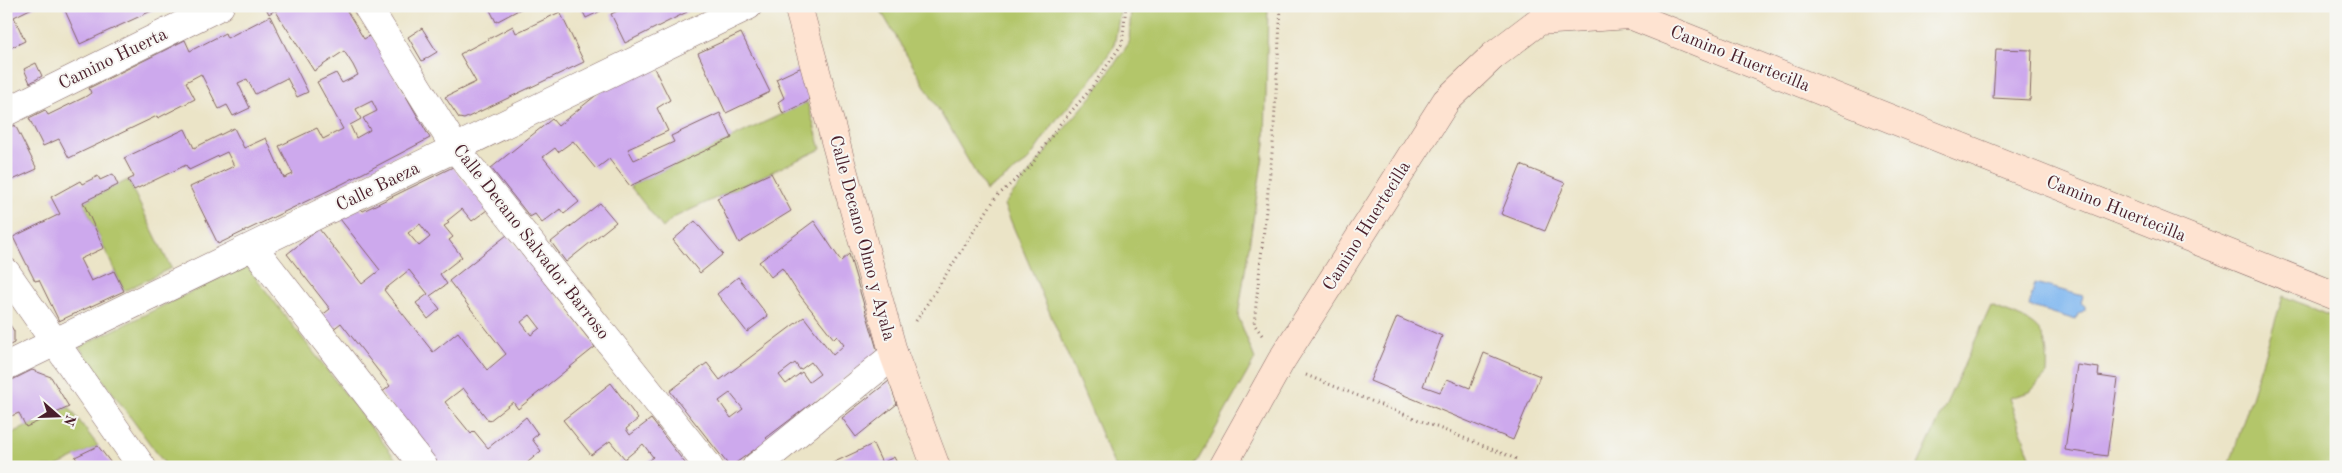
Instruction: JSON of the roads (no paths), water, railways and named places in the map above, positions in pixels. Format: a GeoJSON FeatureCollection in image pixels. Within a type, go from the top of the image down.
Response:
{"type":"FeatureCollection","features":[{"type":"Feature","properties":{"kind":"street","name":"Camino Huerta"},"geometry":{"type":"LineString","coordinates":[[6,112],[220,6]]}},
{"type":"Feature","properties":{"kind":"street","name":"Calle Decano Salvador Barroso"},"geometry":{"type":"LineString","coordinates":[[367,6],[456,149],[709,467]]}},
{"type":"Feature","properties":{"kind":"street","name":"Calle Baeza"},"geometry":{"type":"LineString","coordinates":[[6,366],[748,6]]}},
{"type":"Feature","properties":{"kind":"street","name":"Calle Decano Olmo y Ayala"},"geometry":{"type":"LineString","coordinates":[[798,6],[894,355],[936,467]]}},
{"type":"Feature","properties":{"kind":"street","name":"Camino Huertecilla"},"geometry":{"type":"LineString","coordinates":[[1222,467],[1281,361],[1446,101],[1493,56],[1539,21],[1630,15],[2336,296]]}},
{"type":"Feature","properties":{"kind":"street"},"geometry":{"type":"LineString","coordinates":[[253,247],[424,467]]}},
{"type":"Feature","properties":{"kind":"street"},"geometry":{"type":"LineString","coordinates":[[6,272],[142,467]]}},
{"type":"Feature","properties":{"kind":"street"},"geometry":{"type":"LineString","coordinates":[[756,467],[894,355]]}},
{"type":"Feature","properties":{"kind":"water"},"geometry":{"type":"Polygon","coordinates":[[[2035,283],[2083,296],[2081,303],[2085,306],[2085,310],[2078,314],[2076,320],[2029,306],[2035,283]]]}}]}
